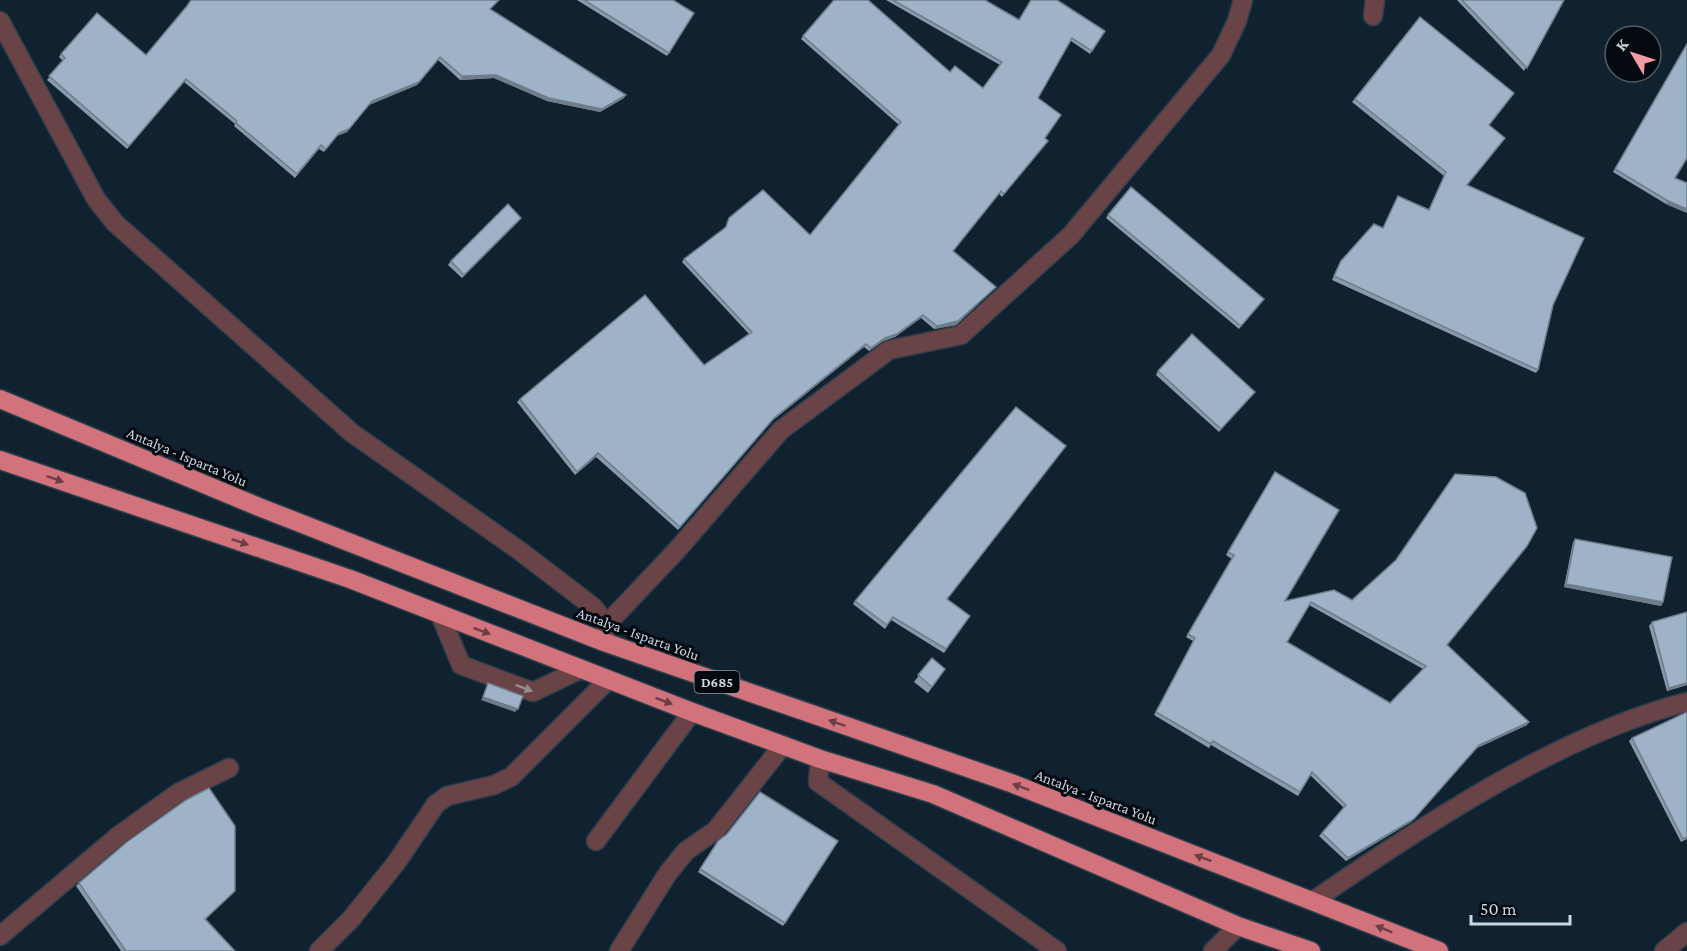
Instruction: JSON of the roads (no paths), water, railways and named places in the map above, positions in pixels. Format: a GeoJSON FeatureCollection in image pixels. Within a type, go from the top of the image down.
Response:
{"type":"FeatureCollection","features":[{"type":"Feature","properties":{"kind":"highway","name":"Antalya - Isparta Yolu"},"geometry":{"type":"LineString","coordinates":[[0,399],[259,507],[604,642],[1011,783],[1439,951]]}},
{"type":"Feature","properties":{"kind":"highway","name":"D685"},"geometry":{"type":"LineString","coordinates":[[0,460],[350,579],[608,680],[819,759],[933,794],[1238,926],[1311,951]]}},
{"type":"Feature","properties":{"kind":"street"},"geometry":{"type":"LineString","coordinates":[[604,642],[607,624],[677,550],[782,430],[889,350],[961,334],[1071,235],[1221,55],[1237,21],[1243,0]]}},
{"type":"Feature","properties":{"kind":"street"},"geometry":{"type":"LineString","coordinates":[[0,21],[96,199],[115,223],[352,433],[520,551],[592,606],[607,624]]}},
{"type":"Feature","properties":{"kind":"street"},"geometry":{"type":"LineString","coordinates":[[440,614],[461,665],[533,692],[580,669]]}},
{"type":"Feature","properties":{"kind":"street"},"geometry":{"type":"LineString","coordinates":[[319,951],[351,919],[396,863],[436,804],[447,796],[494,785],[511,777],[608,680]]}},
{"type":"Feature","properties":{"kind":"street"},"geometry":{"type":"LineString","coordinates":[[1313,901],[1412,832],[1546,758],[1648,712],[1687,702]]}},
{"type":"Feature","properties":{"kind":"street"},"geometry":{"type":"LineString","coordinates":[[596,841],[692,712]]}},
{"type":"Feature","properties":{"kind":"street"},"geometry":{"type":"LineString","coordinates":[[619,951],[668,873],[686,851],[716,830],[783,745]]}},
{"type":"Feature","properties":{"kind":"street"},"geometry":{"type":"LineString","coordinates":[[819,759],[818,782],[1058,951]]}},
{"type":"Feature","properties":{"kind":"street"},"geometry":{"type":"LineString","coordinates":[[0,936],[118,836],[178,793],[229,768]]}},
{"type":"Feature","properties":{"kind":"street"},"geometry":{"type":"LineString","coordinates":[[1213,951],[1238,926]]}},
{"type":"Feature","properties":{"kind":"street"},"geometry":{"type":"LineString","coordinates":[[1664,951],[1687,932]]}}]}
